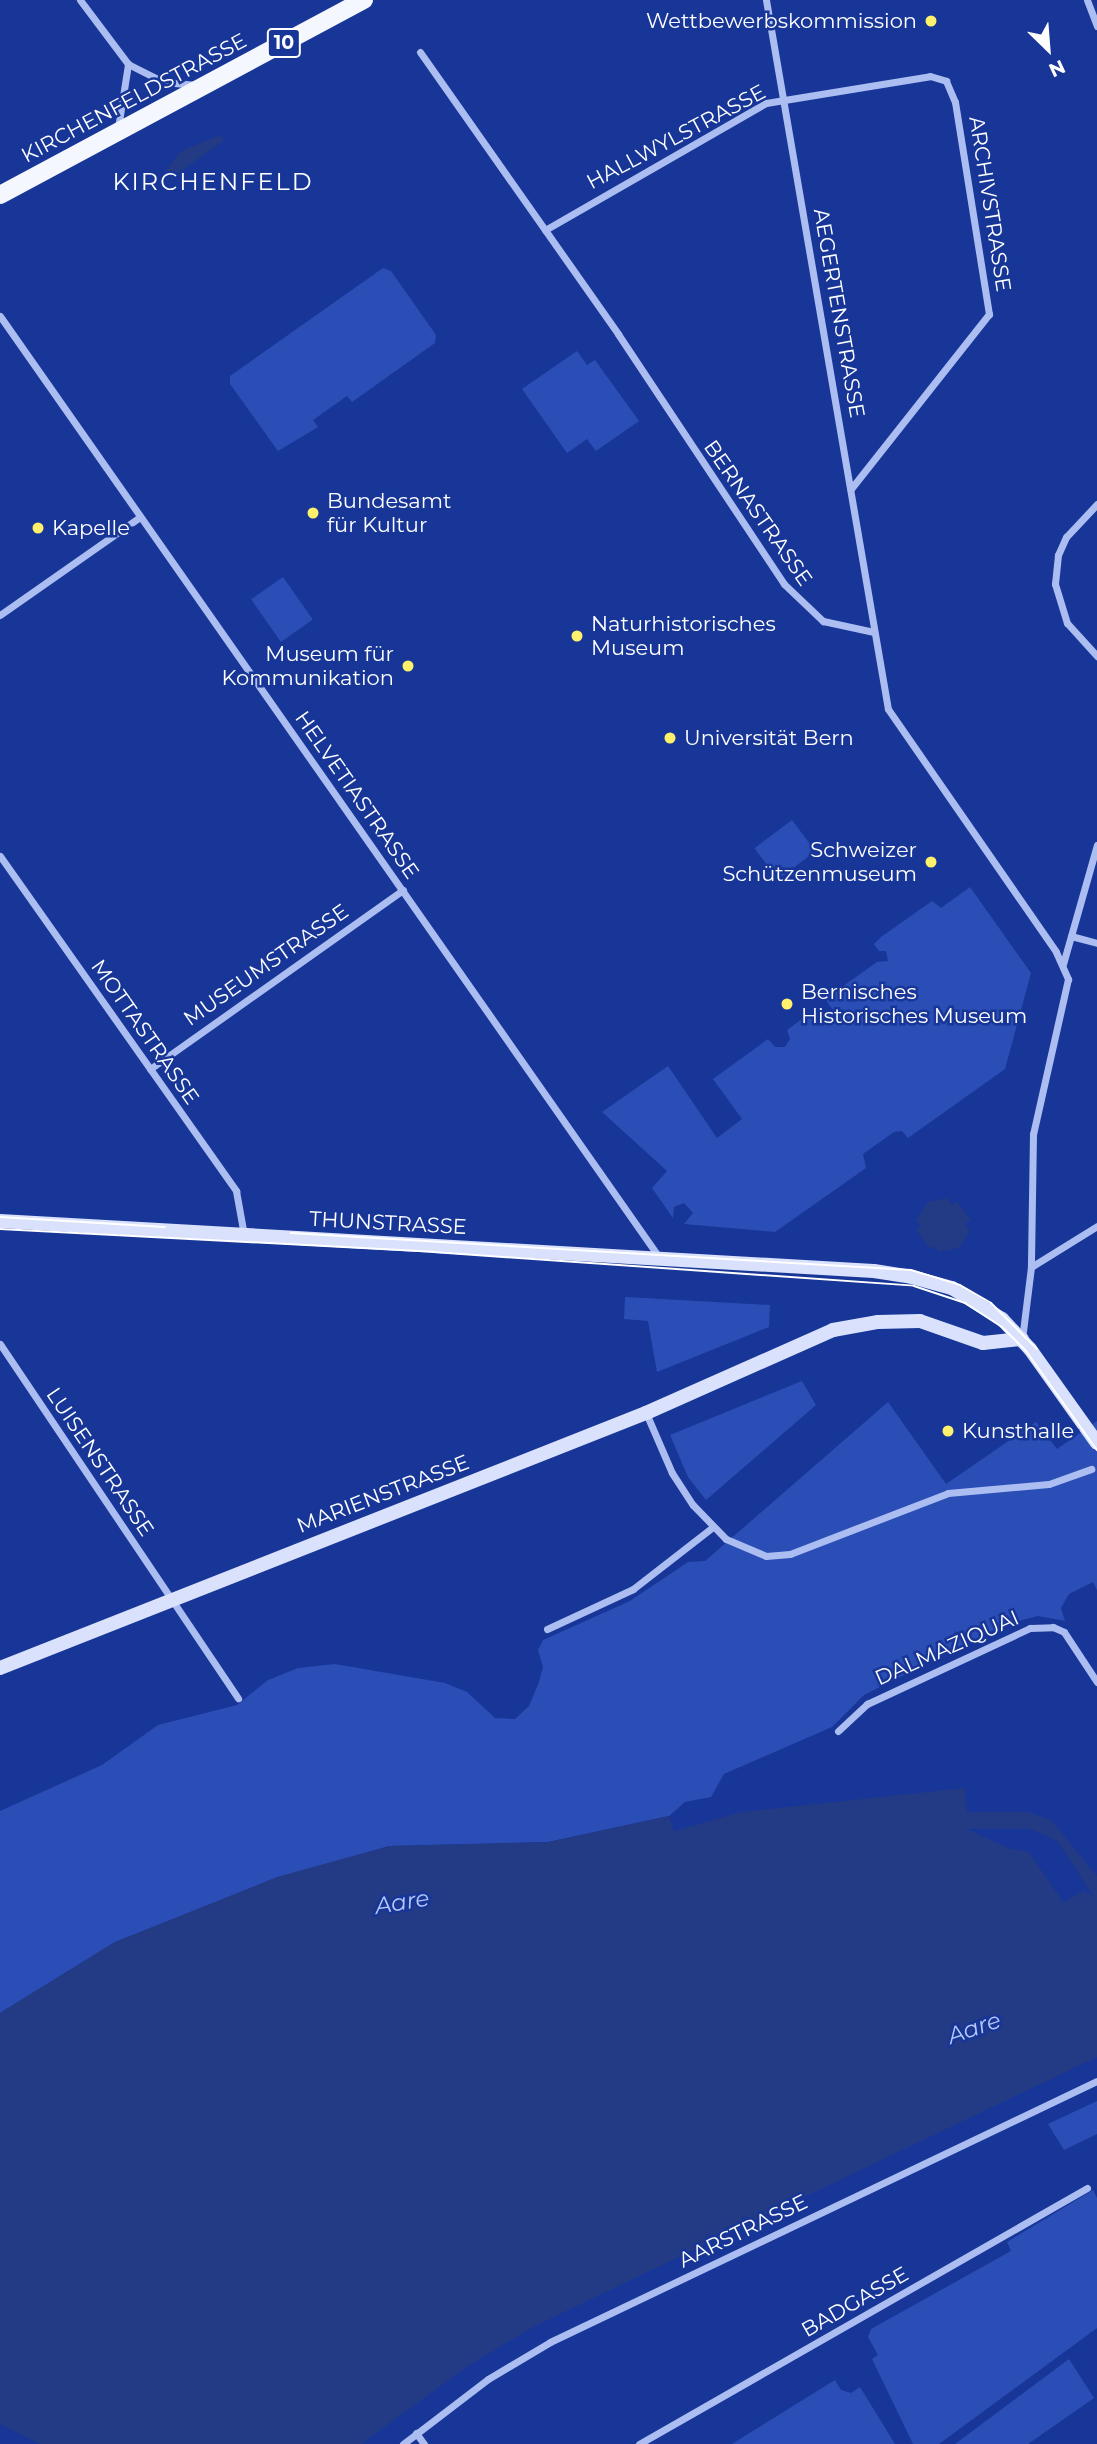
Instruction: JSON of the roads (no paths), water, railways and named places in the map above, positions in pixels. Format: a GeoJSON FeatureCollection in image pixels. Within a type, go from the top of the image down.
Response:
{"type":"FeatureCollection","features":[{"type":"Feature","properties":{"kind":"main road","name":"KIRCHENFELDSTRASSE"},"geometry":{"type":"LineString","coordinates":[[0,195],[364,0]]}},
{"type":"Feature","properties":{"kind":"street"},"geometry":{"type":"LineString","coordinates":[[80,0],[128,64],[163,82],[205,86]]}},
{"type":"Feature","properties":{"kind":"street","name":"AEGERTENSTRASSE"},"geometry":{"type":"LineString","coordinates":[[766,0],[874,632]]}},
{"type":"Feature","properties":{"kind":"street"},"geometry":{"type":"LineString","coordinates":[[1087,0],[1097,26]]}},
{"type":"Feature","properties":{"kind":"street","name":"BERNASTRASSE"},"geometry":{"type":"LineString","coordinates":[[420,52],[545,230],[784,584],[823,621],[874,632]]}},
{"type":"Feature","properties":{"kind":"street"},"geometry":{"type":"LineString","coordinates":[[117,133],[128,64]]}},
{"type":"Feature","properties":{"kind":"street","name":"HALLWYLSTRASSE"},"geometry":{"type":"LineString","coordinates":[[545,230],[766,103],[930,76],[942,78],[950,86]]}},
{"type":"Feature","properties":{"kind":"street","name":"ARCHIVSTRASSE"},"geometry":{"type":"LineString","coordinates":[[850,489],[989,314],[950,86]]}},
{"type":"Feature","properties":{"kind":"street","name":"HELVETIASTRASSE"},"geometry":{"type":"LineString","coordinates":[[0,316],[661,1260]]}},
{"type":"Feature","properties":{"kind":"street"},"geometry":{"type":"LineString","coordinates":[[1097,504],[1066,537],[1058,555],[1055,584],[1066,624],[1097,656]]}},
{"type":"Feature","properties":{"kind":"street"},"geometry":{"type":"LineString","coordinates":[[0,615],[139,517]]}},
{"type":"Feature","properties":{"kind":"street"},"geometry":{"type":"LineString","coordinates":[[874,632],[892,718],[1063,965],[1068,993],[1042,1089],[1032,1139],[1031,1267],[1022,1339]]}},
{"type":"Feature","properties":{"kind":"street"},"geometry":{"type":"LineString","coordinates":[[1063,965],[1097,845]]}},
{"type":"Feature","properties":{"kind":"street","name":"MOTTASTRASSE"},"geometry":{"type":"LineString","coordinates":[[0,856],[236,1191],[244,1235]]}},
{"type":"Feature","properties":{"kind":"street","name":"MUSEUMSTRASSE"},"geometry":{"type":"LineString","coordinates":[[150,1069],[403,890]]}},
{"type":"Feature","properties":{"kind":"street"},"geometry":{"type":"LineString","coordinates":[[1071,936],[1097,943]]}},
{"type":"Feature","properties":{"kind":"street","name":"THUNSTRASSE"},"geometry":{"type":"LineString","coordinates":[[0,1221],[874,1271],[952,1288],[982,1304],[1022,1339],[1097,1443]]}},
{"type":"Feature","properties":{"kind":"street"},"geometry":{"type":"LineString","coordinates":[[1031,1267],[1097,1226]]}},
{"type":"Feature","properties":{"kind":"street","name":"MARIENSTRASSE"},"geometry":{"type":"LineString","coordinates":[[0,1668],[646,1413],[833,1330],[878,1322],[938,1324],[984,1343],[1022,1339]]}},
{"type":"Feature","properties":{"kind":"street","name":"LUISENSTRASSE"},"geometry":{"type":"LineString","coordinates":[[0,1344],[238,1698]]}},
{"type":"Feature","properties":{"kind":"street"},"geometry":{"type":"LineString","coordinates":[[0,1361],[9,1358]]}},
{"type":"Feature","properties":{"kind":"street"},"geometry":{"type":"LineString","coordinates":[[646,1413],[679,1486],[713,1527],[746,1550],[783,1555],[948,1493],[1049,1484],[1091,1469]]}},
{"type":"Feature","properties":{"kind":"street"},"geometry":{"type":"LineString","coordinates":[[547,1629],[634,1589],[713,1527]]}},
{"type":"Feature","properties":{"kind":"street","name":"DALMAZIQUAI"},"geometry":{"type":"LineString","coordinates":[[838,1731],[867,1704],[1030,1628],[1053,1627],[1064,1632],[1097,1682]]}},
{"type":"Feature","properties":{"kind":"street","name":"AARSTRASSE"},"geometry":{"type":"LineString","coordinates":[[404,2444],[488,2379],[551,2342],[1097,2081]]}},
{"type":"Feature","properties":{"kind":"street","name":"BADGASSE"},"geometry":{"type":"LineString","coordinates":[[639,2444],[1087,2188]]}},
{"type":"Feature","properties":{"kind":"street"},"geometry":{"type":"LineString","coordinates":[[416,2433],[424,2444]]}},
{"type":"Feature","properties":{"kind":"water"},"geometry":{"type":"Polygon","coordinates":[[[220,135],[224,141],[164,183],[162,175],[181,151],[220,135]]]}},
{"type":"Feature","properties":{"kind":"water"},"geometry":{"type":"Polygon","coordinates":[[[947,1198],[952,1205],[957,1201],[971,1220],[965,1224],[970,1230],[959,1248],[939,1252],[934,1246],[930,1249],[916,1230],[921,1226],[916,1220],[928,1202],[947,1198]]]}},
{"type":"Feature","properties":{"kind":"water","name":"Aare"},"geometry":{"type":"Polygon","coordinates":[[[965,1788],[967,1812],[1028,1812],[1051,1820],[1097,1876],[1097,2057],[537,2325],[468,2366],[361,2444],[40,2444],[0,2424],[0,2013],[115,1942],[277,1877],[389,1846],[548,1842],[669,1816],[674,1831],[741,1812],[965,1788]],[[967,1829],[1008,1848],[1029,1852],[1063,1902],[1084,1891],[1093,1896],[1058,1842],[1031,1829],[967,1829]]]}},
{"type":"Feature","properties":{"kind":"tram line"},"geometry":{"type":"LineString","coordinates":[[0,1217],[165,1227]]}},
{"type":"Feature","properties":{"kind":"tram line"},"geometry":{"type":"LineString","coordinates":[[0,1229],[433,1252],[914,1286],[965,1303],[1002,1327],[1026,1351],[1097,1450]]}},
{"type":"Feature","properties":{"kind":"tram line"},"geometry":{"type":"LineString","coordinates":[[291,1233],[911,1270],[960,1285],[991,1303],[1037,1349]]}},
{"type":"Feature","properties":{"kind":"place","name":"Wettbewerbskommission"},"geometry":{"type":"Point","coordinates":[931,21]}},
{"type":"Feature","properties":{"kind":"place","name":"Bundesamt für Kultur"},"geometry":{"type":"Point","coordinates":[313,513]}},
{"type":"Feature","properties":{"kind":"place","name":"Kapelle"},"geometry":{"type":"Point","coordinates":[38,528]}},
{"type":"Feature","properties":{"kind":"place","name":"Naturhistorisches Museum"},"geometry":{"type":"Point","coordinates":[577,636]}},
{"type":"Feature","properties":{"kind":"place","name":"Museum für Kommunikation"},"geometry":{"type":"Point","coordinates":[408,666]}},
{"type":"Feature","properties":{"kind":"place","name":"Universität Bern"},"geometry":{"type":"Point","coordinates":[670,738]}},
{"type":"Feature","properties":{"kind":"place","name":"Schweizer Schützenmuseum"},"geometry":{"type":"Point","coordinates":[931,862]}},
{"type":"Feature","properties":{"kind":"place","name":"Bernisches Historisches Museum"},"geometry":{"type":"Point","coordinates":[787,1004]}},
{"type":"Feature","properties":{"kind":"place","name":"Kunsthalle"},"geometry":{"type":"Point","coordinates":[948,1431]}},
{"type":"Feature","properties":{"kind":"district","name":"KIRCHENFELD"},"geometry":{"type":"Point","coordinates":[213,182]}}]}
